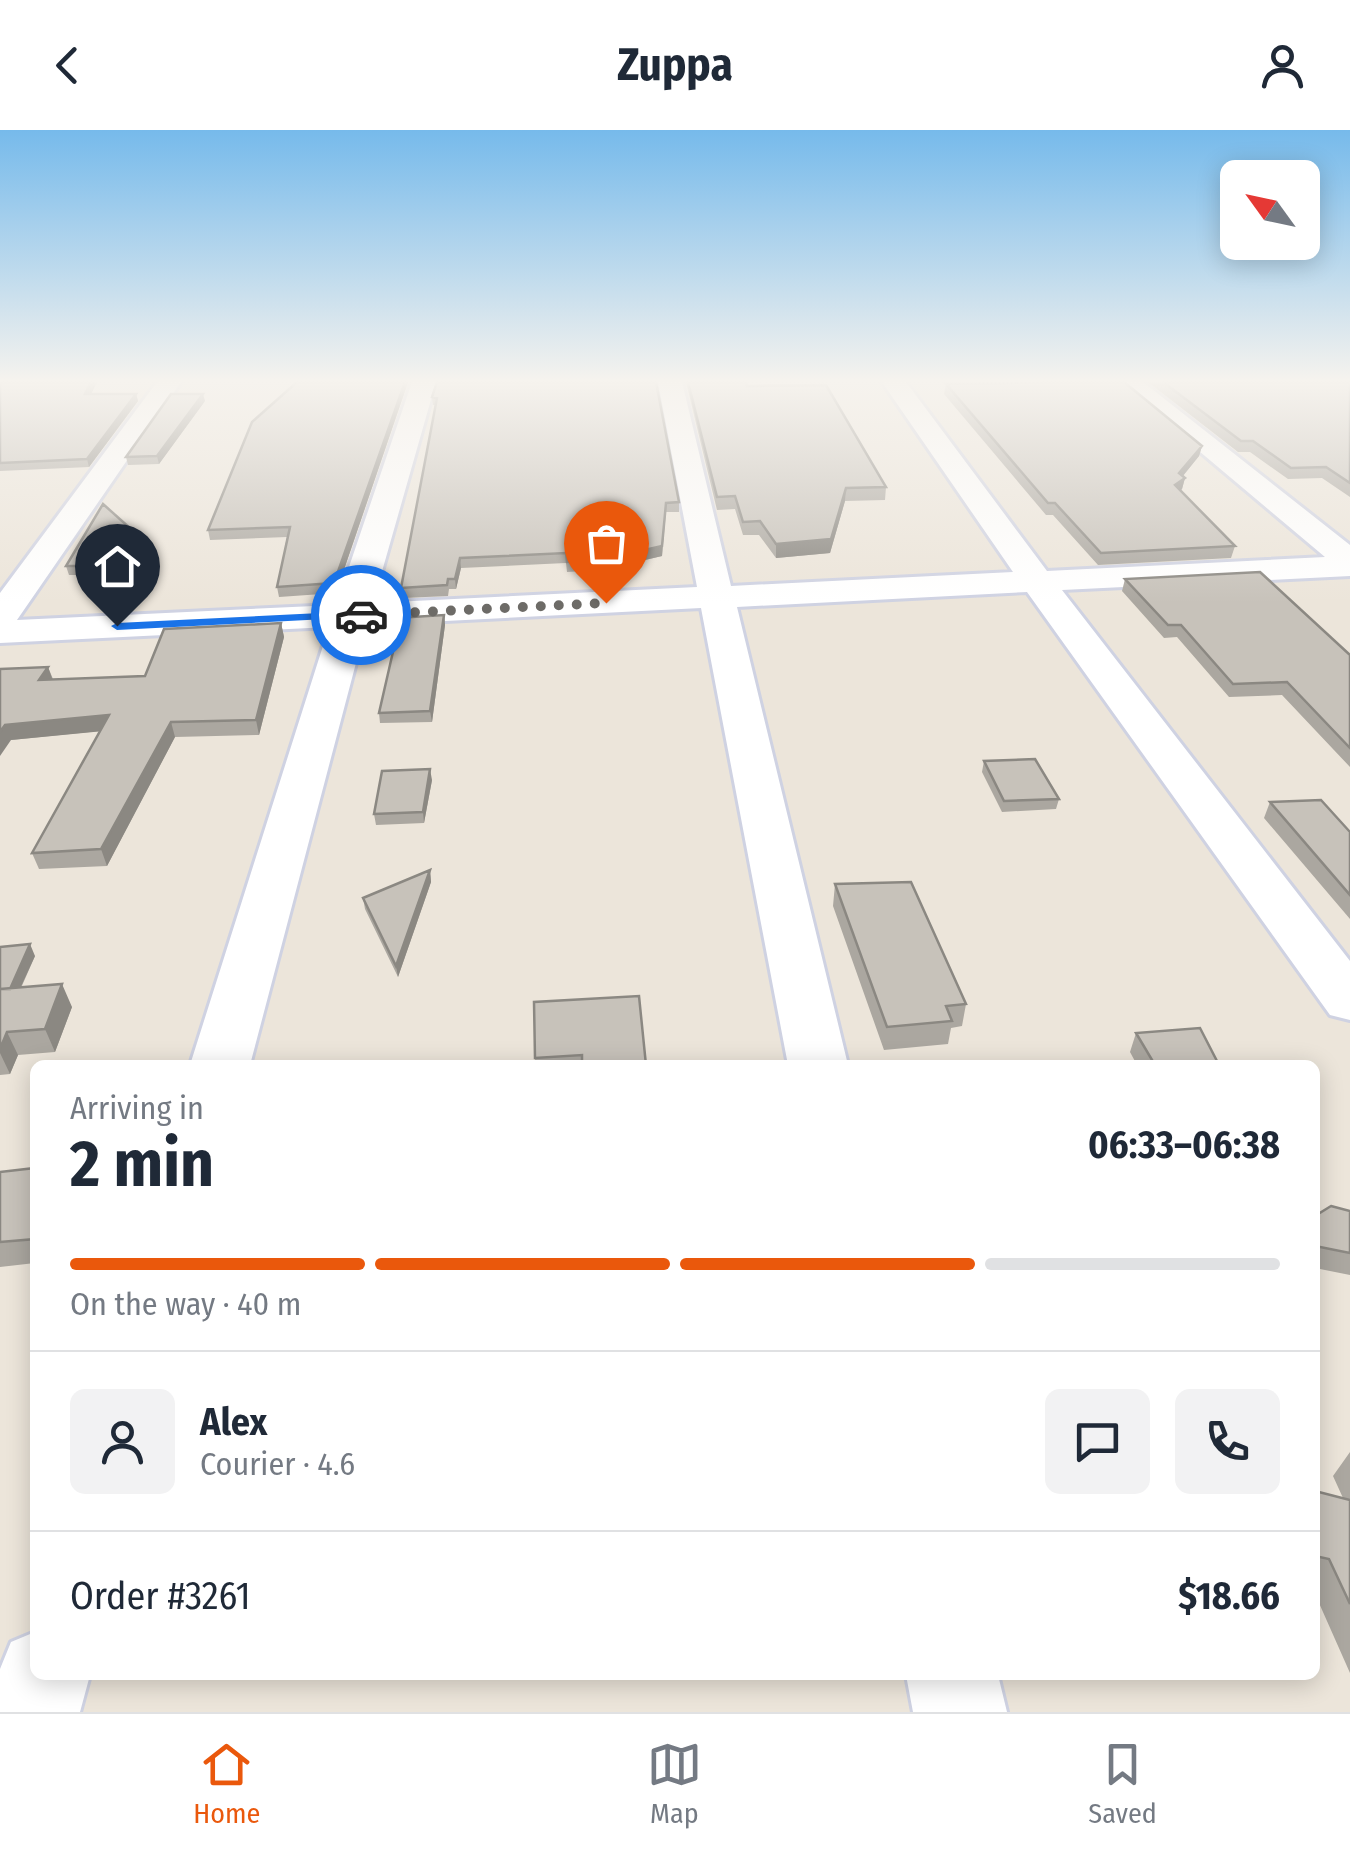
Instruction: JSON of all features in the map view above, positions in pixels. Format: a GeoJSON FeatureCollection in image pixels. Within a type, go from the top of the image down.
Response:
{"type":"FeatureCollection","features":[{"type":"Feature","properties":{"kind":"street"},"geometry":{"type":"LineString","coordinates":[[0,618],[116,456]]}},
{"type":"Feature","properties":{"kind":"street"},"geometry":{"type":"LineString","coordinates":[[221,1060],[401,456]]}},
{"type":"Feature","properties":{"kind":"street"},"geometry":{"type":"LineString","coordinates":[[685,456],[817,1060]]}},
{"type":"Feature","properties":{"kind":"street"},"geometry":{"type":"LineString","coordinates":[[947,456],[1350,1002]]}},
{"type":"Feature","properties":{"kind":"street"},"geometry":{"type":"LineString","coordinates":[[1219,456],[1350,564]]}},
{"type":"Feature","properties":{"kind":"street"},"geometry":{"type":"LineString","coordinates":[[0,632],[1350,564]]}},
{"type":"Feature","properties":{"kind":"street"},"geometry":{"type":"LineString","coordinates":[[33,1712],[43,1680]]}},
{"type":"Feature","properties":{"kind":"street"},"geometry":{"type":"LineString","coordinates":[[953,1680],[960,1712]]}},
{"type":"Feature","properties":{"kind":"building"},"geometry":{"type":"Polygon","coordinates":[[[0,456],[89,456],[87,459],[0,463],[0,456]]]}},
{"type":"Feature","properties":{"kind":"building"},"geometry":{"type":"Polygon","coordinates":[[[238,456],[379,456],[334,583],[277,587],[290,527],[208,530],[238,456]]]}},
{"type":"Feature","properties":{"kind":"building"},"geometry":{"type":"Polygon","coordinates":[[[426,456],[670,456],[679,502],[666,503],[662,546],[601,560],[567,562],[566,553],[460,558],[455,579],[448,579],[447,585],[401,588],[426,456]]]}},
{"type":"Feature","properties":{"kind":"building"},"geometry":{"type":"Polygon","coordinates":[[[707,456],[868,456],[886,487],[846,488],[831,539],[776,544],[760,521],[743,522],[735,496],[717,497],[707,456]]]}},
{"type":"Feature","properties":{"kind":"building"},"geometry":{"type":"Polygon","coordinates":[[[1008,456],[1194,456],[1179,473],[1185,478],[1175,485],[1235,546],[1101,553],[1055,503],[1048,503],[1008,456]]]}},
{"type":"Feature","properties":{"kind":"building"},"geometry":{"type":"Polygon","coordinates":[[[1274,456],[1350,456],[1350,483],[1326,467],[1291,468],[1274,456]]]}},
{"type":"Feature","properties":{"kind":"building"},"geometry":{"type":"Polygon","coordinates":[[[103,504],[141,538],[120,566],[66,566],[103,504]]]}},
{"type":"Feature","properties":{"kind":"building"},"geometry":{"type":"Polygon","coordinates":[[[1260,572],[1350,655],[1350,748],[1287,682],[1233,684],[1181,625],[1168,625],[1125,579],[1260,572]]]}},
{"type":"Feature","properties":{"kind":"building"},"geometry":{"type":"Polygon","coordinates":[[[444,615],[430,711],[379,713],[395,643],[391,644],[396,618],[444,615]]]}},
{"type":"Feature","properties":{"kind":"building"},"geometry":{"type":"Polygon","coordinates":[[[281,623],[256,720],[171,722],[101,849],[32,853],[109,715],[5,725],[0,732],[0,669],[48,667],[39,680],[145,676],[164,629],[281,623]]]}},
{"type":"Feature","properties":{"kind":"building"},"geometry":{"type":"Polygon","coordinates":[[[1035,759],[1059,799],[1004,801],[984,761],[1035,759]]]}},
{"type":"Feature","properties":{"kind":"building"},"geometry":{"type":"Polygon","coordinates":[[[430,769],[423,812],[374,814],[382,771],[430,769]]]}},
{"type":"Feature","properties":{"kind":"building"},"geometry":{"type":"Polygon","coordinates":[[[1321,800],[1350,832],[1350,895],[1270,802],[1321,800]]]}},
{"type":"Feature","properties":{"kind":"building"},"geometry":{"type":"Polygon","coordinates":[[[430,870],[396,966],[363,898],[430,870]]]}},
{"type":"Feature","properties":{"kind":"building"},"geometry":{"type":"Polygon","coordinates":[[[911,882],[966,1004],[946,1006],[952,1021],[887,1027],[835,884],[911,882]]]}},
{"type":"Feature","properties":{"kind":"building"},"geometry":{"type":"Polygon","coordinates":[[[30,944],[10,989],[0,989],[0,947],[30,944]]]}},
{"type":"Feature","properties":{"kind":"building"},"geometry":{"type":"Polygon","coordinates":[[[62,984],[45,1029],[7,1032],[0,1049],[0,989],[62,984]]]}},
{"type":"Feature","properties":{"kind":"building"},"geometry":{"type":"Polygon","coordinates":[[[639,996],[645,1060],[582,1060],[582,1055],[535,1058],[534,1002],[639,996]]]}},
{"type":"Feature","properties":{"kind":"building"},"geometry":{"type":"Polygon","coordinates":[[[1200,1028],[1216,1060],[1152,1060],[1136,1033],[1200,1028]]]}},
{"type":"Feature","properties":{"kind":"building"},"geometry":{"type":"Polygon","coordinates":[[[30,1169],[30,1239],[0,1242],[0,1172],[30,1169]]]}},
{"type":"Feature","properties":{"kind":"building"},"geometry":{"type":"Polygon","coordinates":[[[1331,1206],[1350,1211],[1350,1253],[1320,1247],[1320,1213],[1331,1206]]]}},
{"type":"Feature","properties":{"kind":"building"},"geometry":{"type":"Polygon","coordinates":[[[1320,1492],[1350,1500],[1350,1604],[1329,1559],[1320,1557],[1320,1492]]]}},
{"type":"Feature","properties":{"kind":"way so far"},"geometry":{"type":"LineString","coordinates":[[361,615],[606,603]]}},
{"type":"Feature","properties":{"kind":"route"},"geometry":{"type":"LineString","coordinates":[[117,626],[361,615]]}}]}
